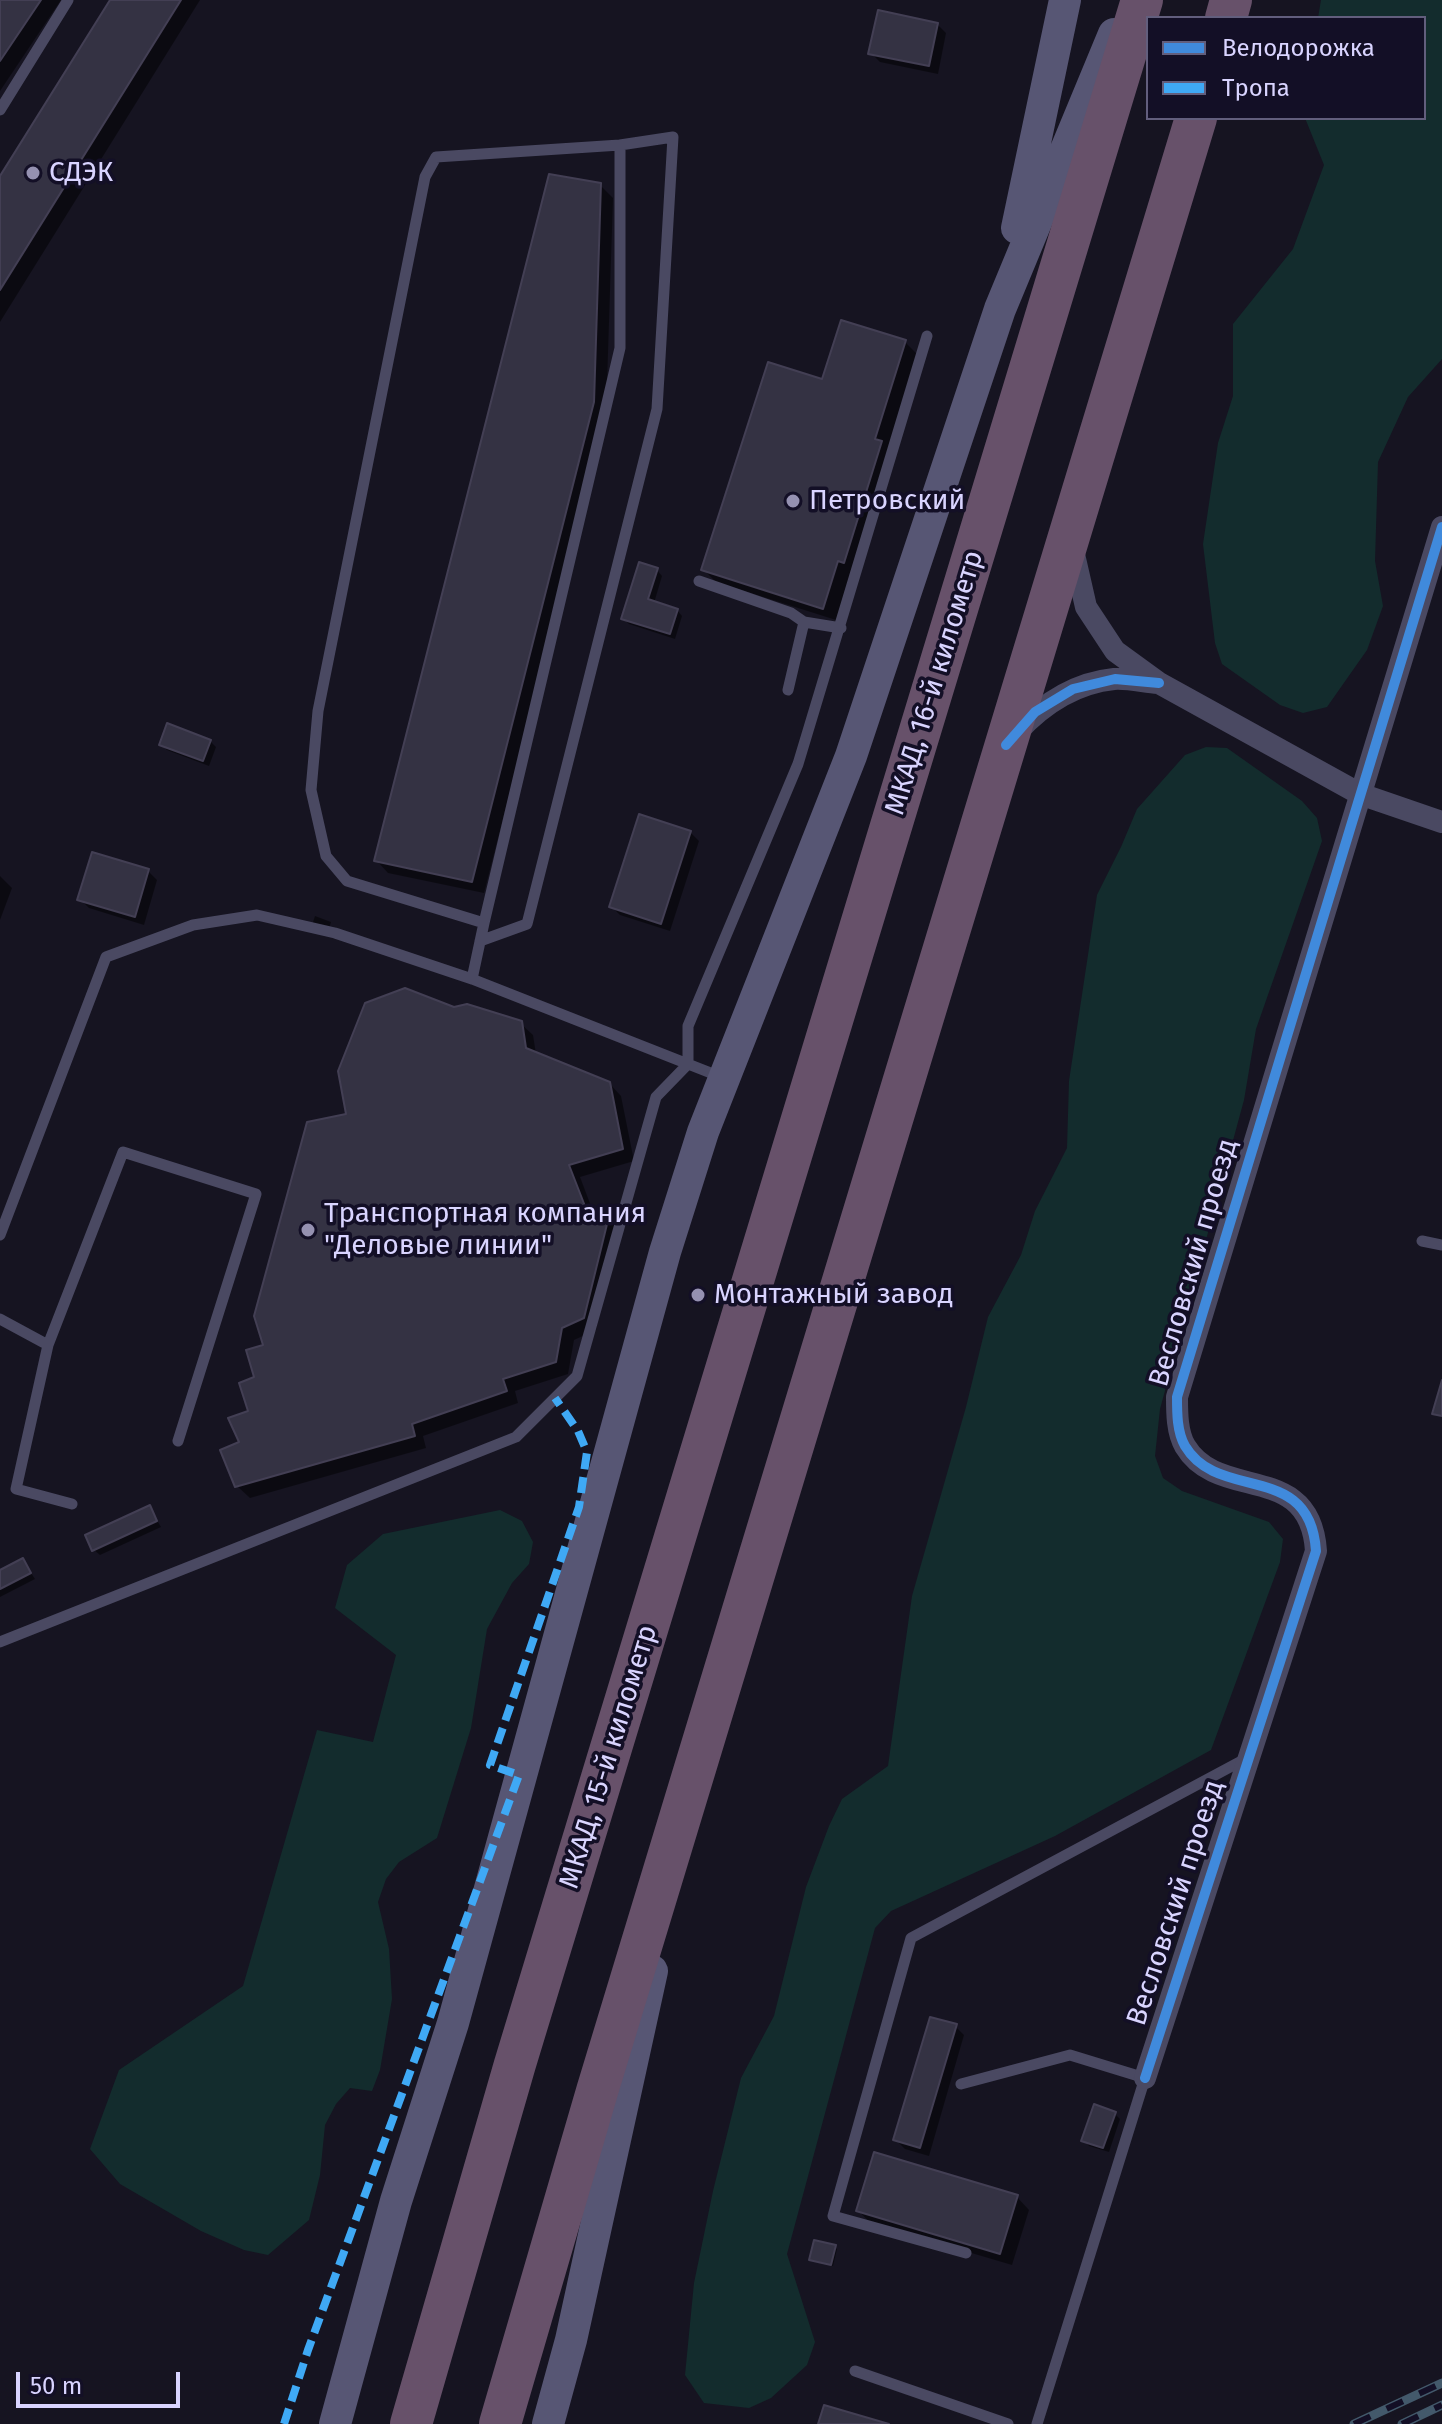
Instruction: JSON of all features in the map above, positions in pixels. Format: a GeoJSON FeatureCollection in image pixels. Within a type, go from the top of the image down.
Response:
{"type":"FeatureCollection","features":[{"type":"Feature","properties":{"kind":"highway","name":"МКАД, 16-й километр"},"geometry":{"type":"LineString","coordinates":[[811,1091],[1142,0]]}},
{"type":"Feature","properties":{"kind":"highway"},"geometry":{"type":"LineString","coordinates":[[500,2424],[598,2088],[1195,120]]}},
{"type":"Feature","properties":{"kind":"highway","name":"МКАД, 15-й километр"},"geometry":{"type":"LineString","coordinates":[[411,2424],[515,2064],[811,1091]]}},
{"type":"Feature","properties":{"kind":"main road"},"geometry":{"type":"LineString","coordinates":[[1000,309],[1065,0]]}},
{"type":"Feature","properties":{"kind":"main road"},"geometry":{"type":"LineString","coordinates":[[335,2424],[396,2201],[453,2023],[665,1252],[703,1132],[851,756],[1000,309],[1128,0]]}},
{"type":"Feature","properties":{"kind":"main road"},"geometry":{"type":"LineString","coordinates":[[548,2424],[578,2309],[694,1770]]}},
{"type":"Feature","properties":{"kind":"street"},"geometry":{"type":"LineString","coordinates":[[1079,501],[1073,554],[1086,607],[1115,651],[1159,683],[1360,794],[1442,822]]}},
{"type":"Feature","properties":{"kind":"street","name":"Весловский проезд"},"geometry":{"type":"LineString","coordinates":[[1145,2078],[1316,1551],[1315,1533],[1307,1512],[1293,1498],[1208,1468],[1185,1447],[1178,1421],[1177,1397],[1442,527]]}},
{"type":"Feature","properties":{"kind":"street"},"geometry":{"type":"LineString","coordinates":[[1006,745],[1035,712],[1073,689],[1115,679],[1159,683]]}},
{"type":"Feature","properties":{"kind":"lane"},"geometry":{"type":"LineString","coordinates":[[0,110],[68,0]]}},
{"type":"Feature","properties":{"kind":"lane"},"geometry":{"type":"LineString","coordinates":[[480,941],[527,924],[657,409],[673,137],[620,145],[436,157],[425,177],[318,711],[311,790],[326,856],[347,881],[484,923]]}},
{"type":"Feature","properties":{"kind":"lane"},"geometry":{"type":"LineString","coordinates":[[472,979],[620,348],[620,145]]}},
{"type":"Feature","properties":{"kind":"lane"},"geometry":{"type":"LineString","coordinates":[[0,1642],[516,1437],[577,1376],[656,1097],[688,1064],[688,1026],[798,764],[927,336]]}},
{"type":"Feature","properties":{"kind":"lane"},"geometry":{"type":"LineString","coordinates":[[699,581],[791,613],[804,622],[841,628]]}},
{"type":"Feature","properties":{"kind":"lane"},"geometry":{"type":"LineString","coordinates":[[788,690],[804,622]]}},
{"type":"Feature","properties":{"kind":"lane"},"geometry":{"type":"LineString","coordinates":[[0,1235],[106,957],[193,925],[257,915],[335,933],[472,979],[725,1078]]}},
{"type":"Feature","properties":{"kind":"lane"},"geometry":{"type":"LineString","coordinates":[[72,1504],[16,1489],[48,1345],[123,1152],[256,1194],[178,1441]]}},
{"type":"Feature","properties":{"kind":"lane"},"geometry":{"type":"LineString","coordinates":[[1422,1241],[1442,1245]]}},
{"type":"Feature","properties":{"kind":"lane"},"geometry":{"type":"LineString","coordinates":[[0,1319],[48,1345]]}},
{"type":"Feature","properties":{"kind":"lane"},"geometry":{"type":"LineString","coordinates":[[966,2253],[833,2216],[911,1938],[1249,1756]]}},
{"type":"Feature","properties":{"kind":"lane"},"geometry":{"type":"LineString","coordinates":[[961,2084],[1070,2055],[1145,2078],[1037,2424]]}},
{"type":"Feature","properties":{"kind":"lane"},"geometry":{"type":"LineString","coordinates":[[855,2371],[1008,2424]]}},
{"type":"Feature","properties":{"kind":"green space"},"geometry":{"type":"Polygon","coordinates":[[[1321,0],[1442,0],[1442,359],[1408,397],[1378,462],[1375,561],[1383,606],[1367,650],[1327,707],[1303,713],[1280,705],[1222,664],[1215,643],[1203,544],[1218,443],[1233,396],[1233,324],[1293,249],[1324,165],[1306,120],[1426,120],[1426,16],[1318,16],[1321,0]]]}},
{"type":"Feature","properties":{"kind":"green space"},"geometry":{"type":"Polygon","coordinates":[[[1206,747],[1227,748],[1302,801],[1317,818],[1322,841],[1256,1029],[1244,1100],[1160,1409],[1155,1456],[1163,1478],[1182,1491],[1269,1522],[1283,1539],[1280,1562],[1211,1750],[1055,1836],[891,1911],[875,1928],[787,2254],[815,2342],[807,2365],[771,2398],[749,2408],[704,2403],[685,2375],[694,2283],[741,2078],[774,2016],[806,1887],[829,1826],[842,1799],[888,1766],[912,1596],[966,1407],[988,1317],[1021,1255],[1035,1211],[1067,1148],[1069,1081],[1097,895],[1137,809],[1185,755],[1206,747]]]}},
{"type":"Feature","properties":{"kind":"green space"},"geometry":{"type":"Polygon","coordinates":[[[500,1510],[522,1521],[533,1542],[529,1564],[512,1583],[487,1629],[471,1728],[437,1838],[399,1862],[386,1879],[378,1902],[389,1949],[392,1999],[380,2070],[372,2091],[350,2088],[336,2104],[325,2125],[320,2175],[309,2220],[268,2255],[244,2250],[201,2231],[120,2184],[90,2149],[119,2070],[243,1986],[317,1730],[373,1742],[396,1655],[335,1608],[347,1565],[383,1534],[500,1510]]]}},
{"type":"Feature","properties":{"kind":"building"},"geometry":{"type":"Polygon","coordinates":[[[0,0],[41,0],[0,61],[0,0]]]}},
{"type":"Feature","properties":{"kind":"building"},"geometry":{"type":"Polygon","coordinates":[[[110,0],[181,0],[0,290],[0,176],[110,0]]]}},
{"type":"Feature","properties":{"kind":"building"},"geometry":{"type":"Polygon","coordinates":[[[878,10],[938,23],[929,66],[868,54],[878,10]]]}},
{"type":"Feature","properties":{"kind":"building"},"geometry":{"type":"Polygon","coordinates":[[[549,174],[601,183],[594,402],[472,882],[374,861],[549,174]]]}},
{"type":"Feature","properties":{"kind":"building","name":"Петровский"},"geometry":{"type":"Polygon","coordinates":[[[841,320],[906,340],[875,439],[882,441],[844,563],[838,561],[823,609],[701,570],[768,362],[822,379],[841,320]]]}},
{"type":"Feature","properties":{"kind":"building"},"geometry":{"type":"Polygon","coordinates":[[[639,562],[658,568],[648,599],[678,609],[670,634],[621,619],[639,562]]]}},
{"type":"Feature","properties":{"kind":"building"},"geometry":{"type":"Polygon","coordinates":[[[167,723],[211,740],[203,761],[159,745],[167,723]]]}},
{"type":"Feature","properties":{"kind":"building"},"geometry":{"type":"Polygon","coordinates":[[[639,814],[691,831],[661,924],[609,907],[639,814]]]}},
{"type":"Feature","properties":{"kind":"building"},"geometry":{"type":"Polygon","coordinates":[[[92,852],[149,869],[135,917],[77,900],[92,852]]]}},
{"type":"Feature","properties":{"kind":"building"},"geometry":{"type":"Polygon","coordinates":[[[405,988],[454,1007],[467,1004],[522,1021],[526,1048],[610,1082],[623,1149],[569,1165],[588,1214],[606,1208],[609,1216],[584,1318],[562,1328],[556,1362],[503,1379],[507,1391],[412,1424],[415,1436],[235,1487],[220,1450],[239,1442],[228,1418],[248,1411],[239,1383],[254,1377],[246,1350],[263,1345],[254,1316],[307,1122],[346,1114],[338,1071],[365,1003],[405,988]]]}},
{"type":"Feature","properties":{"kind":"building"},"geometry":{"type":"Polygon","coordinates":[[[1442,1380],[1442,1416],[1432,1414],[1442,1380]]]}},
{"type":"Feature","properties":{"kind":"building"},"geometry":{"type":"Polygon","coordinates":[[[150,1505],[157,1521],[92,1551],[85,1535],[150,1505]]]}},
{"type":"Feature","properties":{"kind":"building"},"geometry":{"type":"Polygon","coordinates":[[[23,1558],[31,1573],[0,1589],[0,1570],[23,1558]]]}},
{"type":"Feature","properties":{"kind":"building"},"geometry":{"type":"Polygon","coordinates":[[[930,2017],[957,2024],[920,2148],[893,2140],[930,2017]]]}},
{"type":"Feature","properties":{"kind":"building"},"geometry":{"type":"Polygon","coordinates":[[[1094,2104],[1116,2112],[1103,2148],[1081,2141],[1094,2104]]]}},
{"type":"Feature","properties":{"kind":"building"},"geometry":{"type":"Polygon","coordinates":[[[874,2152],[1018,2195],[1000,2254],[856,2211],[874,2152]]]}},
{"type":"Feature","properties":{"kind":"building"},"geometry":{"type":"Polygon","coordinates":[[[814,2240],[836,2245],[831,2265],[809,2260],[814,2240]]]}},
{"type":"Feature","properties":{"kind":"building"},"geometry":{"type":"Polygon","coordinates":[[[824,2405],[889,2424],[818,2424],[824,2405]]]}},
{"type":"Feature","properties":{"kind":"railway"},"geometry":{"type":"LineString","coordinates":[[1354,2424],[1442,2383]]}},
{"type":"Feature","properties":{"kind":"railway"},"geometry":{"type":"LineString","coordinates":[[1402,2424],[1442,2405]]}},
{"type":"Feature","properties":{"kind":"marked path"},"geometry":{"type":"LineString","coordinates":[[284,2424],[308,2350],[519,1775],[490,1765],[579,1507],[587,1452],[578,1431],[555,1398]]}},
{"type":"Feature","properties":{"kind":"cycle path"},"geometry":{"type":"LineString","coordinates":[[1145,2078],[1316,1551],[1310,1523],[1298,1504],[1281,1493],[1219,1474],[1200,1463],[1182,1441],[1177,1397],[1442,527]]}},
{"type":"Feature","properties":{"kind":"cycle path"},"geometry":{"type":"LineString","coordinates":[[1006,745],[1035,712],[1073,689],[1115,679],[1159,683]]}},
{"type":"Feature","properties":{"kind":"place","name":"СДЭК"},"geometry":{"type":"Point","coordinates":[33,173]}},
{"type":"Feature","properties":{"kind":"place","name":"Петровский"},"geometry":{"type":"Point","coordinates":[793,501]}},
{"type":"Feature","properties":{"kind":"place","name":"Транспортная компания \"Деловые линии\""},"geometry":{"type":"Point","coordinates":[308,1230]}},
{"type":"Feature","properties":{"kind":"place","name":"Монтажный завод"},"geometry":{"type":"Point","coordinates":[698,1295]}}]}
